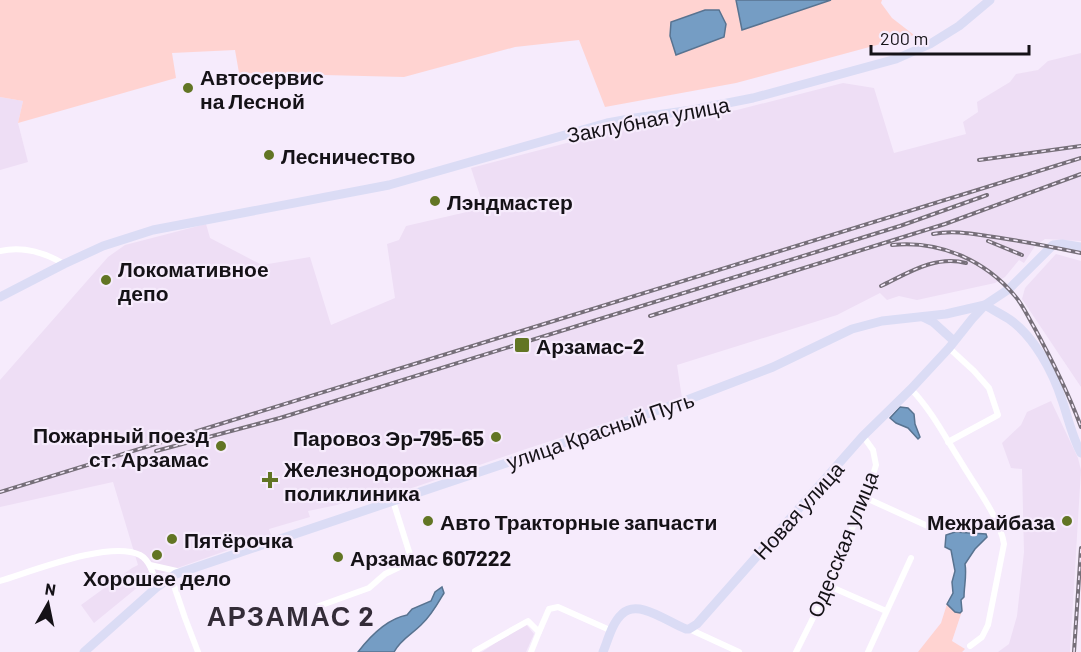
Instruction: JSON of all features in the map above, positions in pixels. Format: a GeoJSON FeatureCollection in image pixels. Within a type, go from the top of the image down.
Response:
{"type":"FeatureCollection","features":[{"type":"Feature","properties":{"kind":"main road","name":"Заклубная улица"},"geometry":{"type":"LineString","coordinates":[[0,297],[111,243],[153,230],[389,185],[607,123],[753,98],[896,59],[930,44],[959,26],[990,0]]}},
{"type":"Feature","properties":{"kind":"main road","name":"улица Красный Путь"},"geometry":{"type":"LineString","coordinates":[[84,652],[157,587],[181,572],[575,440],[738,381],[772,368],[852,329],[882,321],[946,314],[985,305],[1009,289],[1052,247],[1062,244],[1081,247]]}},
{"type":"Feature","properties":{"kind":"main road","name":"Новая улица"},"geometry":{"type":"LineString","coordinates":[[689,629],[697,624],[863,436],[952,345],[985,305]]}},
{"type":"Feature","properties":{"kind":"main road"},"geometry":{"type":"LineString","coordinates":[[985,305],[1011,320],[1024,333],[1049,368],[1081,453]]}},
{"type":"Feature","properties":{"kind":"main road"},"geometry":{"type":"LineString","coordinates":[[946,314],[959,322],[961,333]]}},
{"type":"Feature","properties":{"kind":"main road"},"geometry":{"type":"LineString","coordinates":[[923,317],[933,322],[952,345]]}},
{"type":"Feature","properties":{"kind":"main road"},"geometry":{"type":"LineString","coordinates":[[603,652],[622,614],[630,608],[649,611],[689,629]]}},
{"type":"Feature","properties":{"kind":"street"},"geometry":{"type":"LineString","coordinates":[[0,251],[13,249],[35,251],[64,264]]}},
{"type":"Feature","properties":{"kind":"street"},"geometry":{"type":"LineString","coordinates":[[948,442],[998,415],[989,388],[952,345]]}},
{"type":"Feature","properties":{"kind":"street"},"geometry":{"type":"LineString","coordinates":[[911,389],[924,402],[941,428],[1002,532],[1004,544],[988,625],[982,637],[970,646]]}},
{"type":"Feature","properties":{"kind":"street","name":"Одесская улица"},"geometry":{"type":"LineString","coordinates":[[796,652],[829,586],[832,572],[866,498],[876,465],[873,450],[863,436]]}},
{"type":"Feature","properties":{"kind":"street"},"geometry":{"type":"LineString","coordinates":[[866,498],[932,528]]}},
{"type":"Feature","properties":{"kind":"street"},"geometry":{"type":"LineString","coordinates":[[319,606],[369,588],[385,574],[412,561],[393,501]]}},
{"type":"Feature","properties":{"kind":"street"},"geometry":{"type":"LineString","coordinates":[[0,581],[87,554],[124,550],[142,555],[150,565],[157,587]]}},
{"type":"Feature","properties":{"kind":"street"},"geometry":{"type":"LineString","coordinates":[[868,652],[911,558]]}},
{"type":"Feature","properties":{"kind":"street"},"geometry":{"type":"LineString","coordinates":[[150,565],[181,572]]}},
{"type":"Feature","properties":{"kind":"street"},"geometry":{"type":"LineString","coordinates":[[171,577],[198,652]]}},
{"type":"Feature","properties":{"kind":"street"},"geometry":{"type":"LineString","coordinates":[[829,586],[886,611]]}},
{"type":"Feature","properties":{"kind":"street"},"geometry":{"type":"LineString","coordinates":[[531,652],[549,609],[558,607],[612,631]]}},
{"type":"Feature","properties":{"kind":"street"},"geometry":{"type":"LineString","coordinates":[[475,651],[528,621],[538,632]]}},
{"type":"Feature","properties":{"kind":"street"},"geometry":{"type":"LineString","coordinates":[[689,629],[725,649],[739,652]]}},
{"type":"Feature","properties":{"kind":"shaded area"},"geometry":{"type":"Polygon","coordinates":[[[0,0],[736,0],[742,29],[831,0],[882,0],[881,3],[892,18],[914,35],[736,83],[605,107],[579,40],[515,47],[404,77],[239,73],[235,50],[172,53],[176,78],[18,123],[23,101],[0,97],[0,0]]]}},
{"type":"Feature","properties":{"kind":"shaded area"},"geometry":{"type":"Polygon","coordinates":[[[1081,53],[1081,241],[1045,239],[1035,246],[1024,263],[1019,260],[1005,277],[995,283],[917,300],[899,296],[887,300],[880,293],[837,315],[677,365],[682,398],[374,501],[365,494],[337,505],[308,511],[310,517],[269,529],[271,535],[149,578],[94,623],[81,605],[138,565],[113,482],[0,507],[0,380],[108,257],[125,245],[206,224],[210,238],[262,265],[310,257],[331,325],[395,298],[387,244],[399,240],[406,226],[484,208],[471,168],[636,125],[737,110],[843,83],[874,88],[894,153],[966,134],[963,122],[978,112],[977,102],[1010,82],[1016,74],[1038,70],[1048,61],[1081,53]]]}},
{"type":"Feature","properties":{"kind":"shaded area"},"geometry":{"type":"Polygon","coordinates":[[[0,97],[23,101],[18,123],[28,162],[0,170],[0,97]]]}},
{"type":"Feature","properties":{"kind":"shaded area"},"geometry":{"type":"Polygon","coordinates":[[[1056,254],[1081,261],[1081,387],[1022,299],[1025,288],[1056,254]]]}},
{"type":"Feature","properties":{"kind":"shaded area"},"geometry":{"type":"Polygon","coordinates":[[[1051,401],[1078,458],[1081,470],[1070,652],[998,652],[1009,644],[1017,616],[1024,552],[1022,469],[1011,468],[1002,443],[1021,425],[1027,412],[1051,401]]]}},
{"type":"Feature","properties":{"kind":"shaded area"},"geometry":{"type":"Polygon","coordinates":[[[947,604],[955,612],[962,611],[952,641],[965,649],[962,652],[918,652],[941,623],[947,604]]]}},
{"type":"Feature","properties":{"kind":"shaded area"},"geometry":{"type":"Polygon","coordinates":[[[525,623],[534,634],[526,652],[482,652],[525,623]]]}},
{"type":"Feature","properties":{"kind":"water"},"geometry":{"type":"Polygon","coordinates":[[[736,0],[831,0],[742,30],[736,0]]]}},
{"type":"Feature","properties":{"kind":"water"},"geometry":{"type":"Polygon","coordinates":[[[705,10],[719,10],[726,24],[724,37],[676,55],[670,36],[671,22],[705,10]]]}},
{"type":"Feature","properties":{"kind":"water"},"geometry":{"type":"Polygon","coordinates":[[[900,407],[908,408],[914,414],[920,437],[918,439],[908,428],[890,418],[900,407]]]}},
{"type":"Feature","properties":{"kind":"water"},"geometry":{"type":"Polygon","coordinates":[[[955,532],[986,534],[987,537],[965,564],[964,597],[961,600],[962,611],[960,613],[955,612],[947,604],[953,593],[952,582],[955,571],[951,550],[945,547],[946,535],[955,532]]]}},
{"type":"Feature","properties":{"kind":"water"},"geometry":{"type":"Polygon","coordinates":[[[442,587],[444,593],[431,614],[403,640],[394,652],[358,652],[380,629],[393,620],[407,615],[412,609],[431,601],[435,592],[442,587]]]}},
{"type":"Feature","properties":{"kind":"railway"},"geometry":{"type":"LineString","coordinates":[[979,160],[1081,146]]}},
{"type":"Feature","properties":{"kind":"railway"},"geometry":{"type":"LineString","coordinates":[[0,492],[1081,158]]}},
{"type":"Feature","properties":{"kind":"railway"},"geometry":{"type":"LineString","coordinates":[[650,316],[945,224],[1081,174]]}},
{"type":"Feature","properties":{"kind":"railway"},"geometry":{"type":"LineString","coordinates":[[156,451],[280,418],[900,226],[987,195]]}},
{"type":"Feature","properties":{"kind":"railway"},"geometry":{"type":"LineString","coordinates":[[933,234],[948,232],[971,234],[1081,253]]}},
{"type":"Feature","properties":{"kind":"railway"},"geometry":{"type":"LineString","coordinates":[[988,241],[1022,255]]}},
{"type":"Feature","properties":{"kind":"railway"},"geometry":{"type":"LineString","coordinates":[[892,245],[910,244],[944,249],[975,263],[1003,283],[1023,307],[1034,327],[1071,401],[1081,427]]}},
{"type":"Feature","properties":{"kind":"railway"},"geometry":{"type":"LineString","coordinates":[[881,286],[933,263],[943,261],[966,263]]}},
{"type":"Feature","properties":{"kind":"railway"},"geometry":{"type":"LineString","coordinates":[[1074,652],[1081,548]]}},
{"type":"Feature","properties":{"kind":"place","name":"Автосервис на Лесной"},"geometry":{"type":"Point","coordinates":[188,88]}},
{"type":"Feature","properties":{"kind":"place","name":"Лесничество"},"geometry":{"type":"Point","coordinates":[269,155]}},
{"type":"Feature","properties":{"kind":"place","name":"Лэндмастер"},"geometry":{"type":"Point","coordinates":[435,201]}},
{"type":"Feature","properties":{"kind":"place","name":"Локомативное депо"},"geometry":{"type":"Point","coordinates":[106,280]}},
{"type":"Feature","properties":{"kind":"place","name":"Арзамас-2"},"geometry":{"type":"Point","coordinates":[522,345]}},
{"type":"Feature","properties":{"kind":"place","name":"Паровоз Эр-795-65"},"geometry":{"type":"Point","coordinates":[496,437]}},
{"type":"Feature","properties":{"kind":"place","name":"Пожарный поезд ст. Арзамас"},"geometry":{"type":"Point","coordinates":[221,446]}},
{"type":"Feature","properties":{"kind":"place","name":"Железнодорожная поликлиника"},"geometry":{"type":"Point","coordinates":[270,480]}},
{"type":"Feature","properties":{"kind":"place","name":"Авто Тракторные запчасти"},"geometry":{"type":"Point","coordinates":[428,521]}},
{"type":"Feature","properties":{"kind":"place","name":"Межрайбаза"},"geometry":{"type":"Point","coordinates":[1067,521]}},
{"type":"Feature","properties":{"kind":"place","name":"Пятёрочка"},"geometry":{"type":"Point","coordinates":[172,539]}},
{"type":"Feature","properties":{"kind":"place","name":"Хорошее дело"},"geometry":{"type":"Point","coordinates":[157,555]}},
{"type":"Feature","properties":{"kind":"place","name":"Арзамас 607222"},"geometry":{"type":"Point","coordinates":[338,557]}},
{"type":"Feature","properties":{"kind":"district","name":"АРЗАМАС 2"},"geometry":{"type":"Point","coordinates":[291,615]}}]}
